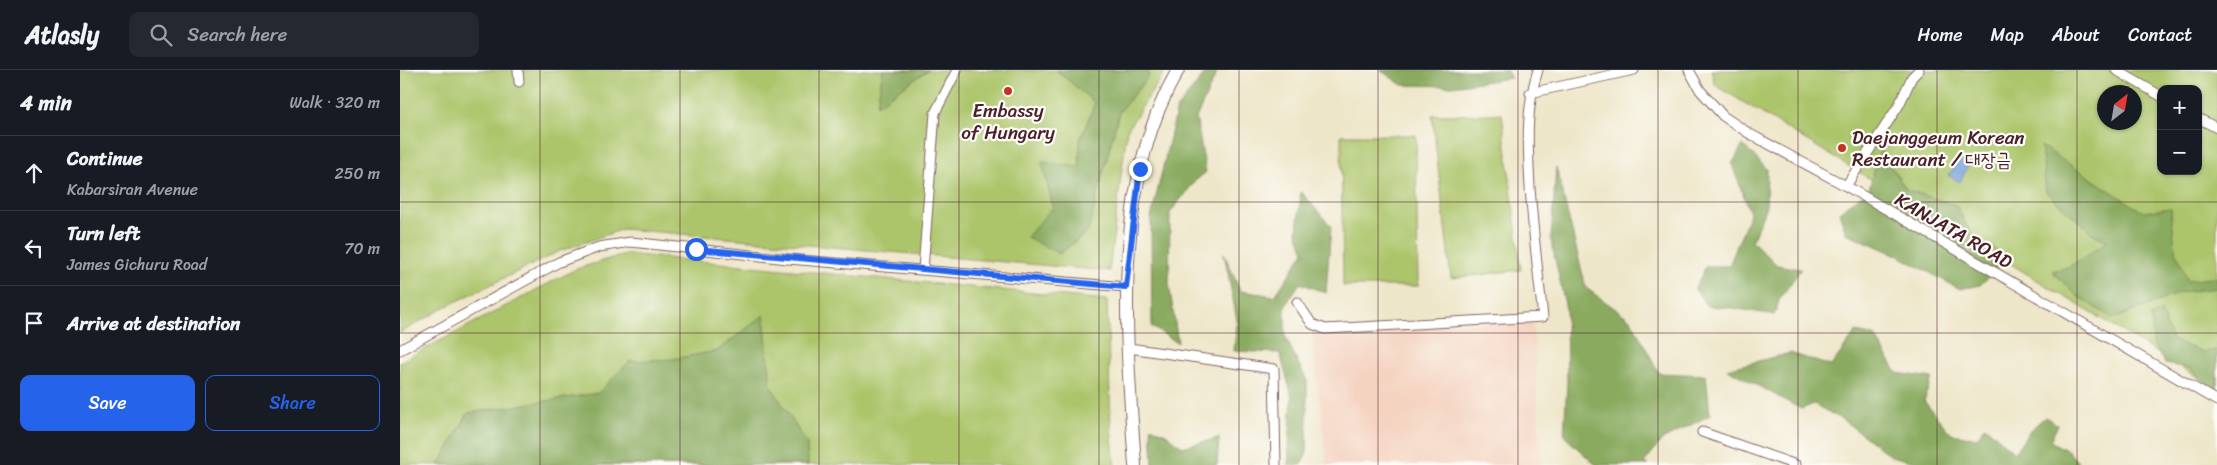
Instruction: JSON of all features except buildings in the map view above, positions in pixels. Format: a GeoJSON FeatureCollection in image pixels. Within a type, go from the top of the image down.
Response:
{"type":"FeatureCollection","features":[{"type":"Feature","properties":{"kind":"main road"},"geometry":{"type":"LineString","coordinates":[[1135,465],[1126,287],[1140,169],[1153,121],[1163,95],[1178,70]]}},
{"type":"Feature","properties":{"kind":"street"},"geometry":{"type":"LineString","coordinates":[[518,70],[519,82]]}},
{"type":"Feature","properties":{"kind":"street"},"geometry":{"type":"LineString","coordinates":[[923,270],[935,113],[957,70]]}},
{"type":"Feature","properties":{"kind":"street"},"geometry":{"type":"LineString","coordinates":[[1297,302],[1312,324],[1325,329],[1543,317],[1533,229],[1528,146],[1530,93],[1538,70]]}},
{"type":"Feature","properties":{"kind":"street"},"geometry":{"type":"LineString","coordinates":[[1530,93],[1634,70]]}},
{"type":"Feature","properties":{"kind":"street","name":"KANJATA ROAD"},"geometry":{"type":"LineString","coordinates":[[1689,70],[1700,90],[1723,116],[1750,134],[1846,186],[2217,401]]}},
{"type":"Feature","properties":{"kind":"street"},"geometry":{"type":"LineString","coordinates":[[1846,186],[1899,105],[1912,77],[1919,70]]}},
{"type":"Feature","properties":{"kind":"street"},"geometry":{"type":"LineString","coordinates":[[2116,70],[2157,94]]}},
{"type":"Feature","properties":{"kind":"street"},"geometry":{"type":"LineString","coordinates":[[2202,120],[2217,128]]}},
{"type":"Feature","properties":{"kind":"street"},"geometry":{"type":"LineString","coordinates":[[400,350],[559,262],[599,247],[631,242],[1126,287]]}},
{"type":"Feature","properties":{"kind":"street"},"geometry":{"type":"LineString","coordinates":[[1129,348],[1274,369],[1276,465]]}},
{"type":"Feature","properties":{"kind":"street"},"geometry":{"type":"LineString","coordinates":[[1702,432],[1796,465]]}},
{"type":"Feature","properties":{"kind":"shaded area"},"geometry":{"type":"Polygon","coordinates":[[[1533,320],[1541,465],[1327,465],[1312,332],[1533,320]]]}},
{"type":"Feature","properties":{"kind":"green space"},"geometry":{"type":"Polygon","coordinates":[[[400,70],[1166,70],[1127,130],[1109,271],[623,229],[560,251],[447,306],[400,333],[400,70]]]}},
{"type":"Feature","properties":{"kind":"green space"},"geometry":{"type":"Polygon","coordinates":[[[883,70],[928,70],[877,105],[883,70]]]}},
{"type":"Feature","properties":{"kind":"green space"},"geometry":{"type":"Polygon","coordinates":[[[1056,70],[1147,70],[1149,76],[1119,112],[1088,232],[1059,254],[1027,237],[1053,207],[1042,162],[1079,167],[1080,140],[1095,103],[1056,70]]]}},
{"type":"Feature","properties":{"kind":"green space"},"geometry":{"type":"Polygon","coordinates":[[[1208,70],[1218,70],[1196,118],[1206,172],[1195,181],[1170,213],[1169,284],[1178,343],[1152,327],[1151,218],[1177,108],[1208,70]]]}},
{"type":"Feature","properties":{"kind":"green space"},"geometry":{"type":"Polygon","coordinates":[[[1380,70],[1506,70],[1511,78],[1452,86],[1402,85],[1380,70]]]}},
{"type":"Feature","properties":{"kind":"green space"},"geometry":{"type":"Polygon","coordinates":[[[1711,70],[2217,70],[2217,389],[1715,85],[1711,70]]]}},
{"type":"Feature","properties":{"kind":"green space"},"geometry":{"type":"Polygon","coordinates":[[[1502,114],[1521,270],[1451,278],[1432,115],[1502,114]]]}},
{"type":"Feature","properties":{"kind":"green space"},"geometry":{"type":"Polygon","coordinates":[[[1341,135],[1416,135],[1418,286],[1343,286],[1341,135]]]}},
{"type":"Feature","properties":{"kind":"green space"},"geometry":{"type":"Polygon","coordinates":[[[1743,145],[1767,169],[1766,206],[1752,241],[1777,265],[1801,269],[1780,298],[1774,315],[1707,306],[1695,289],[1706,266],[1729,266],[1750,213],[1732,164],[1743,145]]]}},
{"type":"Feature","properties":{"kind":"green space"},"geometry":{"type":"Polygon","coordinates":[[[2041,146],[2143,212],[2171,208],[2175,249],[2188,281],[2217,277],[2217,288],[2182,292],[2114,319],[2077,296],[2052,271],[2069,267],[2108,241],[2093,234],[2046,192],[2041,146]]]}},
{"type":"Feature","properties":{"kind":"green space"},"geometry":{"type":"Polygon","coordinates":[[[1880,151],[1907,190],[1956,205],[1974,239],[2010,257],[1980,285],[1960,289],[1899,256],[1846,233],[1839,212],[1869,189],[1880,151]]]}},
{"type":"Feature","properties":{"kind":"green space"},"geometry":{"type":"Polygon","coordinates":[[[1556,167],[1586,288],[1631,320],[1659,373],[1706,375],[1710,415],[1662,440],[1644,463],[1648,465],[1596,465],[1564,436],[1567,383],[1566,309],[1551,240],[1556,167]]]}},
{"type":"Feature","properties":{"kind":"green space"},"geometry":{"type":"Polygon","coordinates":[[[1301,192],[1331,226],[1326,293],[1300,283],[1285,306],[1285,336],[1307,381],[1307,453],[1301,465],[1288,465],[1292,397],[1280,353],[1234,351],[1237,320],[1224,253],[1240,291],[1275,296],[1304,252],[1297,232],[1301,192]]]}},
{"type":"Feature","properties":{"kind":"green space"},"geometry":{"type":"Polygon","coordinates":[[[625,254],[1107,300],[1111,429],[1115,465],[400,465],[400,362],[576,269],[625,254]]]}},
{"type":"Feature","properties":{"kind":"green space"},"geometry":{"type":"Polygon","coordinates":[[[2161,311],[2172,340],[2203,352],[2217,350],[2217,391],[2189,368],[2165,364],[2154,346],[2151,317],[2161,311]]]}},
{"type":"Feature","properties":{"kind":"green space"},"geometry":{"type":"Polygon","coordinates":[[[764,315],[771,386],[807,444],[808,465],[439,465],[468,413],[598,393],[630,361],[673,359],[717,351],[764,315]]]}},
{"type":"Feature","properties":{"kind":"green space"},"geometry":{"type":"Polygon","coordinates":[[[1856,332],[1875,336],[1897,373],[1932,378],[1924,401],[1951,434],[1977,438],[1985,426],[2015,453],[2030,430],[2045,417],[2058,425],[2050,441],[2068,451],[2080,465],[1926,465],[1891,456],[1843,420],[1814,404],[1801,409],[1727,369],[1790,353],[1831,366],[1856,332]]]}},
{"type":"Feature","properties":{"kind":"green space"},"geometry":{"type":"Polygon","coordinates":[[[1151,427],[1166,434],[1182,447],[1219,438],[1217,465],[1153,465],[1151,427]]]}},
{"type":"Feature","properties":{"kind":"water"},"geometry":{"type":"Polygon","coordinates":[[[1959,158],[1969,164],[1960,182],[1949,176],[1959,158]]]}},
{"type":"Feature","properties":{"kind":"place","name":"Embassy of Hungary"},"geometry":{"type":"Point","coordinates":[1008,91]}},
{"type":"Feature","properties":{"kind":"place","name":"Daejanggeum Korean Restaurant / 대장금"},"geometry":{"type":"Point","coordinates":[1842,148]}},
{"type":"Feature","properties":{"kind":"route"},"geometry":{"type":"LineString","coordinates":[[696,249],[788,259],[1126,287],[1131,230],[1140,169]]}}]}
